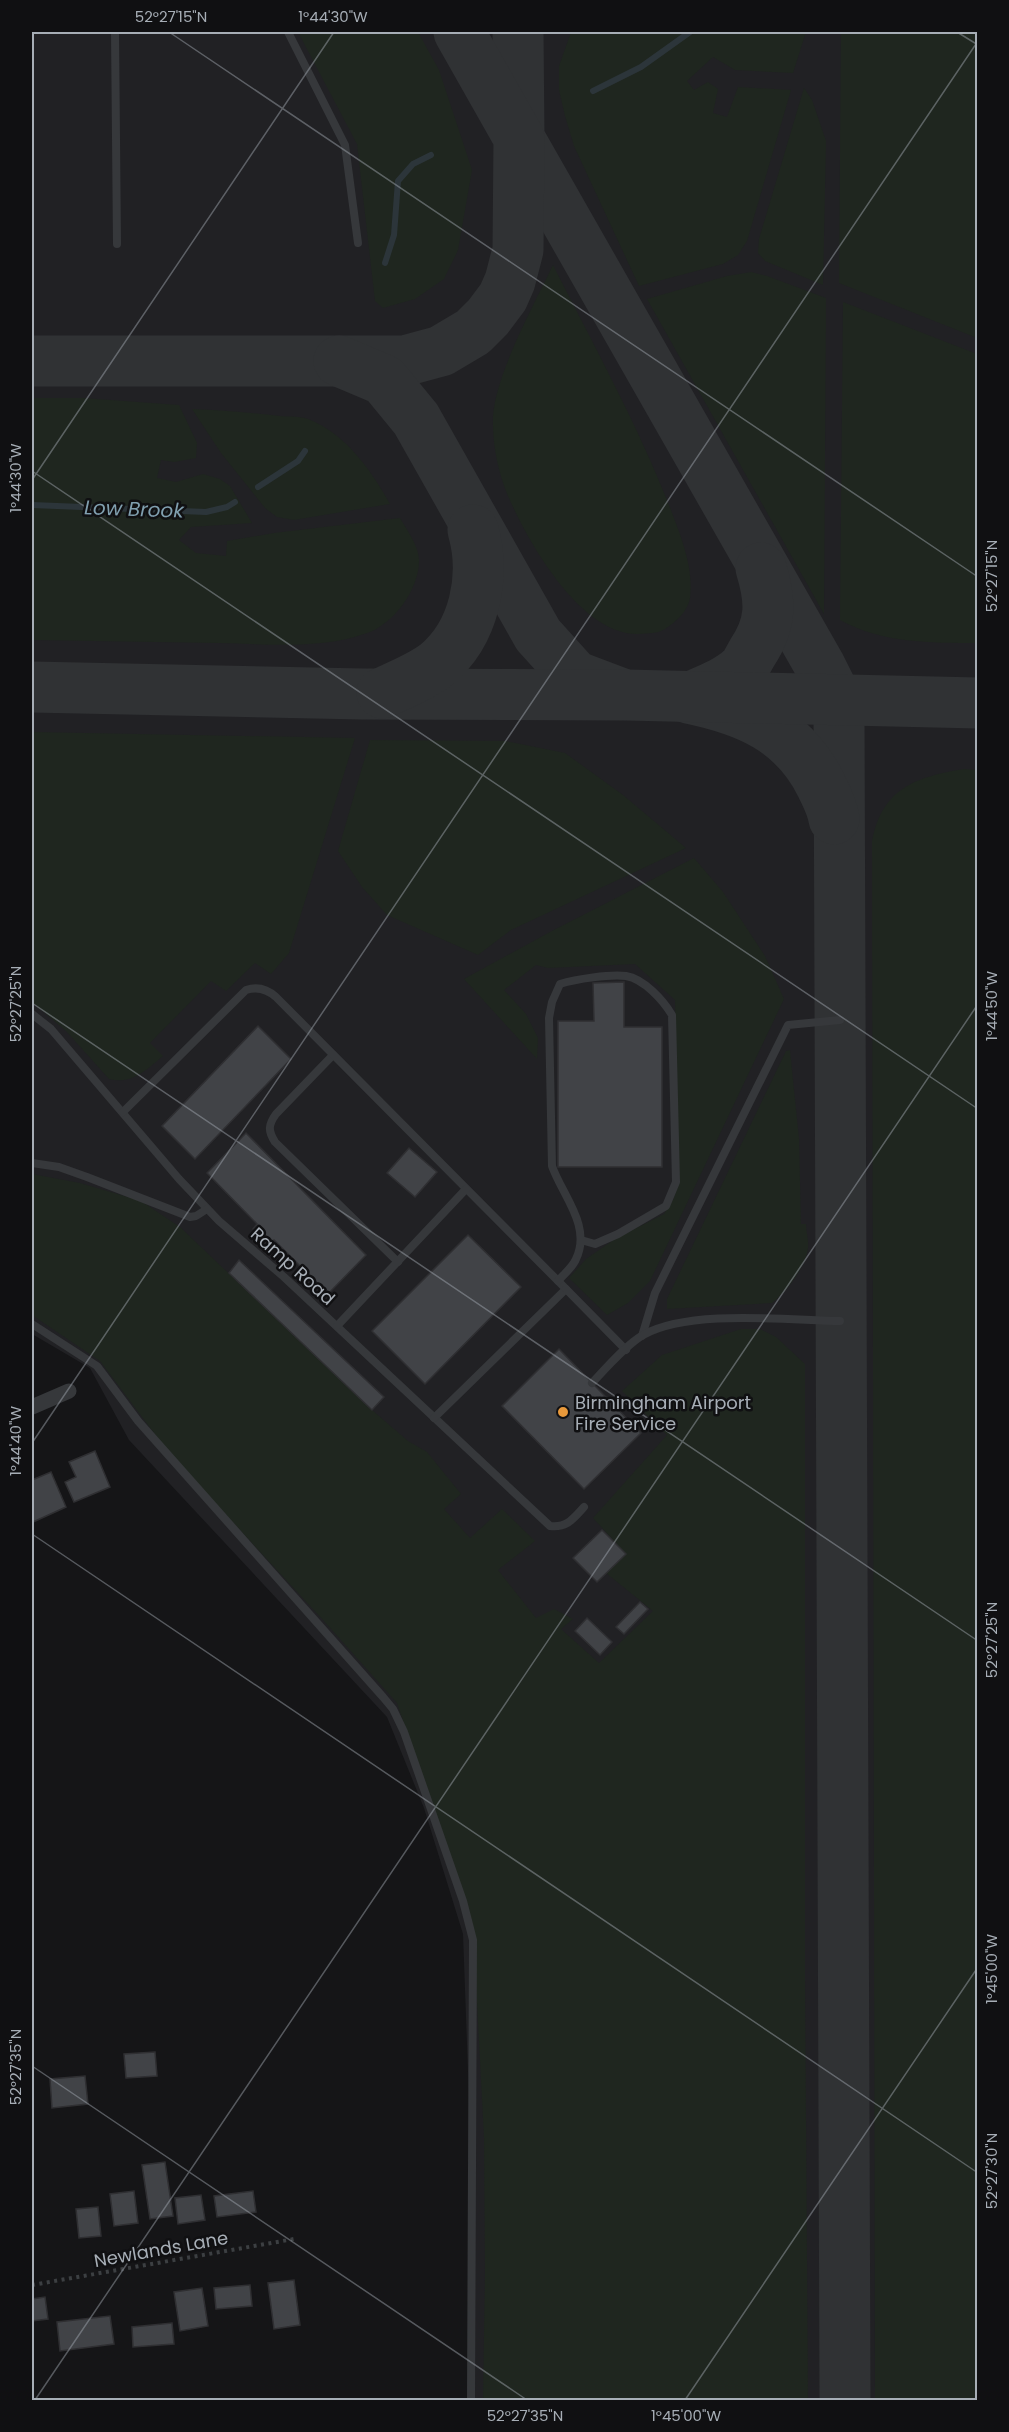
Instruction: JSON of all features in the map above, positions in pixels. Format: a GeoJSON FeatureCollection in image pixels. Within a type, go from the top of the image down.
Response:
{"type":"FeatureCollection","features":[{"type":"Feature","properties":{"kind":"street"},"geometry":{"type":"LineString","coordinates":[[32,1407],[69,1392]]}},
{"type":"Feature","properties":{"kind":"lane"},"geometry":{"type":"LineString","coordinates":[[115,32],[117,244]]}},
{"type":"Feature","properties":{"kind":"lane"},"geometry":{"type":"LineString","coordinates":[[288,32],[345,145],[358,243]]}},
{"type":"Feature","properties":{"kind":"lane"},"geometry":{"type":"LineString","coordinates":[[558,1281],[576,1260],[581,1240],[574,1209],[559,1185],[552,1166],[549,1018],[552,1002],[560,984],[575,979],[626,976],[640,982],[665,1003],[672,1015],[676,1182],[666,1206],[652,1216],[595,1244],[581,1240]]}},
{"type":"Feature","properties":{"kind":"lane"},"geometry":{"type":"LineString","coordinates":[[123,1112],[246,990],[254,987],[270,992],[626,1350]]}},
{"type":"Feature","properties":{"kind":"lane","name":"Ramp Road"},"geometry":{"type":"LineString","coordinates":[[32,1014],[51,1029],[207,1209],[337,1326],[550,1526],[560,1527],[569,1524],[584,1507]]}},
{"type":"Feature","properties":{"kind":"lane"},"geometry":{"type":"LineString","coordinates":[[642,1336],[655,1293],[788,1025],[840,1020]]}},
{"type":"Feature","properties":{"kind":"lane"},"geometry":{"type":"LineString","coordinates":[[333,1055],[276,1114],[270,1123],[269,1133],[274,1142],[398,1262]]}},
{"type":"Feature","properties":{"kind":"lane"},"geometry":{"type":"LineString","coordinates":[[32,1163],[59,1167],[189,1217],[196,1216],[207,1209]]}},
{"type":"Feature","properties":{"kind":"lane"},"geometry":{"type":"LineString","coordinates":[[337,1326],[466,1189]]}},
{"type":"Feature","properties":{"kind":"lane"},"geometry":{"type":"LineString","coordinates":[[434,1418],[566,1289]]}},
{"type":"Feature","properties":{"kind":"lane"},"geometry":{"type":"LineString","coordinates":[[592,1383],[642,1336],[669,1325],[706,1318],[840,1321]]}},
{"type":"Feature","properties":{"kind":"lane"},"geometry":{"type":"LineString","coordinates":[[32,1324],[86,1357],[105,1374],[138,1421],[383,1697],[393,1709],[404,1732],[464,1901],[473,1940],[471,2400]]}},
{"type":"Feature","properties":{"kind":"path","name":"Newlands Lane"},"geometry":{"type":"LineString","coordinates":[[32,2285],[294,2239]]}},
{"type":"Feature","properties":{"kind":"shaded area"},"geometry":{"type":"Polygon","coordinates":[[[32,32],[977,32],[977,2400],[468,2400],[472,2182],[463,1934],[424,1808],[387,1717],[129,1440],[90,1368],[32,1334],[32,32]]]}},
{"type":"Feature","properties":{"kind":"shaded area"},"geometry":{"type":"Polygon","coordinates":[[[298,32],[418,32],[439,70],[472,170],[458,250],[444,279],[415,299],[383,308],[375,301],[357,144],[298,32]]]}},
{"type":"Feature","properties":{"kind":"shaded area"},"geometry":{"type":"Polygon","coordinates":[[[571,32],[806,32],[793,73],[735,70],[713,57],[687,81],[694,90],[708,82],[718,89],[713,113],[727,117],[738,87],[791,90],[747,241],[738,255],[723,264],[639,286],[574,146],[565,116],[559,90],[559,66],[571,32]]]}},
{"type":"Feature","properties":{"kind":"shaded area"},"geometry":{"type":"Polygon","coordinates":[[[841,32],[977,32],[977,338],[839,283],[841,32]]]}},
{"type":"Feature","properties":{"kind":"shaded area"},"geometry":{"type":"Polygon","coordinates":[[[804,88],[812,100],[826,141],[823,285],[765,261],[758,253],[759,239],[804,88]]]}},
{"type":"Feature","properties":{"kind":"shaded area"},"geometry":{"type":"Polygon","coordinates":[[[553,265],[644,447],[671,510],[686,553],[691,587],[689,603],[677,620],[659,632],[639,634],[618,631],[597,620],[577,603],[559,583],[529,537],[501,477],[494,437],[493,416],[496,399],[508,360],[553,265]]]}},
{"type":"Feature","properties":{"kind":"shaded area"},"geometry":{"type":"Polygon","coordinates":[[[751,272],[826,298],[824,614],[647,299],[727,276],[751,272]]]}},
{"type":"Feature","properties":{"kind":"shaded area"},"geometry":{"type":"Polygon","coordinates":[[[843,302],[977,354],[977,643],[924,642],[889,637],[856,628],[840,620],[843,302]]]}},
{"type":"Feature","properties":{"kind":"shaded area"},"geometry":{"type":"Polygon","coordinates":[[[32,398],[83,398],[179,405],[197,443],[196,458],[174,462],[161,460],[157,478],[176,482],[203,474],[220,479],[230,486],[252,523],[191,527],[179,540],[196,553],[226,556],[227,541],[400,518],[414,543],[419,559],[415,582],[410,593],[404,604],[387,622],[367,633],[331,642],[274,645],[32,640],[32,398]]]}},
{"type":"Feature","properties":{"kind":"shaded area"},"geometry":{"type":"Polygon","coordinates":[[[192,409],[308,419],[334,434],[356,454],[375,478],[390,504],[294,520],[277,517],[265,508],[221,453],[192,409]]]}},
{"type":"Feature","properties":{"kind":"shaded area"},"geometry":{"type":"Polygon","coordinates":[[[32,732],[355,738],[289,953],[271,974],[255,963],[226,991],[211,981],[150,1043],[163,1056],[145,1071],[125,1080],[109,1079],[66,1031],[32,1002],[32,732]]]}},
{"type":"Feature","properties":{"kind":"shaded area"},"geometry":{"type":"Polygon","coordinates":[[[370,740],[505,741],[565,753],[623,795],[686,848],[511,930],[478,955],[387,915],[362,887],[338,851],[370,740]]]}},
{"type":"Feature","properties":{"kind":"shaded area"},"geometry":{"type":"Polygon","coordinates":[[[964,769],[978,770],[977,2400],[875,2400],[872,841],[884,809],[904,788],[931,776],[964,769]]]}},
{"type":"Feature","properties":{"kind":"shaded area"},"geometry":{"type":"Polygon","coordinates":[[[694,858],[723,892],[765,956],[784,999],[650,1281],[628,1303],[607,1315],[569,1278],[586,1259],[615,1239],[664,1214],[673,1200],[679,1183],[675,1000],[635,964],[548,968],[536,965],[504,990],[526,1014],[538,1038],[537,1059],[464,979],[694,858]]]}},
{"type":"Feature","properties":{"kind":"shaded area"},"geometry":{"type":"Polygon","coordinates":[[[790,1050],[799,1139],[801,1224],[806,1224],[808,1242],[804,1263],[789,1286],[772,1303],[667,1309],[667,1299],[786,1051],[790,1050]]]}},
{"type":"Feature","properties":{"kind":"shaded area"},"geometry":{"type":"Polygon","coordinates":[[[32,1174],[80,1183],[141,1201],[180,1227],[372,1410],[408,1441],[427,1452],[461,1494],[444,1509],[470,1538],[502,1509],[535,1541],[498,1570],[536,1618],[554,1609],[573,1619],[561,1629],[599,1663],[653,1611],[606,1573],[626,1554],[593,1518],[667,1435],[622,1391],[662,1355],[741,1329],[760,1329],[776,1337],[805,1364],[808,2400],[483,2400],[484,2137],[473,1926],[397,1703],[169,1453],[100,1361],[32,1315],[32,1174]]]}},
{"type":"Feature","properties":{"kind":"building"},"geometry":{"type":"Polygon","coordinates":[[[624,982],[624,1027],[662,1027],[662,1167],[558,1167],[558,1021],[594,1021],[593,983],[624,982]]]}},
{"type":"Feature","properties":{"kind":"building"},"geometry":{"type":"Polygon","coordinates":[[[258,1026],[291,1059],[195,1159],[162,1126],[258,1026]]]}},
{"type":"Feature","properties":{"kind":"building"},"geometry":{"type":"Polygon","coordinates":[[[246,1133],[366,1255],[328,1294],[274,1240],[269,1245],[253,1229],[257,1224],[207,1173],[246,1133]]]}},
{"type":"Feature","properties":{"kind":"building"},"geometry":{"type":"Polygon","coordinates":[[[409,1148],[437,1172],[415,1197],[387,1173],[409,1148]]]}},
{"type":"Feature","properties":{"kind":"building"},"geometry":{"type":"Polygon","coordinates":[[[468,1235],[521,1287],[425,1384],[372,1331],[468,1235]]]}},
{"type":"Feature","properties":{"kind":"building"},"geometry":{"type":"Polygon","coordinates":[[[239,1260],[384,1397],[372,1410],[229,1273],[239,1260]]]}},
{"type":"Feature","properties":{"kind":"building"},"geometry":{"type":"Polygon","coordinates":[[[559,1349],[641,1433],[584,1489],[502,1406],[559,1349]]]}},
{"type":"Feature","properties":{"kind":"building"},"geometry":{"type":"Polygon","coordinates":[[[95,1451],[110,1487],[74,1502],[65,1482],[76,1477],[69,1462],[95,1451]]]}},
{"type":"Feature","properties":{"kind":"building"},"geometry":{"type":"Polygon","coordinates":[[[51,1472],[66,1507],[33,1522],[32,1480],[51,1472]]]}},
{"type":"Feature","properties":{"kind":"building"},"geometry":{"type":"Polygon","coordinates":[[[602,1530],[626,1554],[597,1582],[573,1558],[602,1530]]]}},
{"type":"Feature","properties":{"kind":"building"},"geometry":{"type":"Polygon","coordinates":[[[640,1602],[648,1609],[624,1634],[616,1627],[640,1602]]]}},
{"type":"Feature","properties":{"kind":"building"},"geometry":{"type":"Polygon","coordinates":[[[587,1618],[612,1642],[600,1655],[575,1631],[587,1618]]]}},
{"type":"Feature","properties":{"kind":"building"},"geometry":{"type":"Polygon","coordinates":[[[155,2052],[157,2076],[126,2078],[124,2054],[155,2052]]]}},
{"type":"Feature","properties":{"kind":"building"},"geometry":{"type":"Polygon","coordinates":[[[85,2076],[88,2104],[52,2108],[50,2079],[85,2076]]]}},
{"type":"Feature","properties":{"kind":"building"},"geometry":{"type":"Polygon","coordinates":[[[165,2162],[173,2216],[150,2219],[142,2165],[165,2162]]]}},
{"type":"Feature","properties":{"kind":"building"},"geometry":{"type":"Polygon","coordinates":[[[134,2191],[138,2223],[114,2226],[110,2194],[134,2191]]]}},
{"type":"Feature","properties":{"kind":"building"},"geometry":{"type":"Polygon","coordinates":[[[253,2191],[256,2212],[217,2217],[214,2196],[253,2191]]]}},
{"type":"Feature","properties":{"kind":"building"},"geometry":{"type":"Polygon","coordinates":[[[201,2195],[205,2220],[178,2224],[175,2198],[201,2195]]]}},
{"type":"Feature","properties":{"kind":"building"},"geometry":{"type":"Polygon","coordinates":[[[98,2207],[101,2236],[79,2238],[76,2209],[98,2207]]]}},
{"type":"Feature","properties":{"kind":"building"},"geometry":{"type":"Polygon","coordinates":[[[294,2280],[300,2325],[274,2329],[268,2283],[294,2280]]]}},
{"type":"Feature","properties":{"kind":"building"},"geometry":{"type":"Polygon","coordinates":[[[250,2285],[252,2306],[216,2309],[214,2288],[250,2285]]]}},
{"type":"Feature","properties":{"kind":"building"},"geometry":{"type":"Polygon","coordinates":[[[202,2288],[208,2326],[180,2331],[174,2292],[202,2288]]]}},
{"type":"Feature","properties":{"kind":"building"},"geometry":{"type":"Polygon","coordinates":[[[45,2297],[48,2319],[32,2321],[32,2299],[45,2297]]]}},
{"type":"Feature","properties":{"kind":"building"},"geometry":{"type":"Polygon","coordinates":[[[110,2316],[114,2344],[60,2351],[57,2322],[110,2316]]]}},
{"type":"Feature","properties":{"kind":"building"},"geometry":{"type":"Polygon","coordinates":[[[172,2323],[174,2344],[133,2347],[132,2327],[172,2323]]]}},
{"type":"Feature","properties":{"kind":"waterway","name":"Low Brook"},"geometry":{"type":"LineString","coordinates":[[593,91],[641,67],[690,32]]}},
{"type":"Feature","properties":{"kind":"waterway","name":"Low Brook"},"geometry":{"type":"LineString","coordinates":[[385,263],[394,235],[398,181],[413,164],[431,155]]}},
{"type":"Feature","properties":{"kind":"waterway","name":"Low Brook"},"geometry":{"type":"LineString","coordinates":[[258,487],[298,461],[305,451]]}},
{"type":"Feature","properties":{"kind":"waterway","name":"Low Brook"},"geometry":{"type":"LineString","coordinates":[[32,505],[206,512],[227,507],[235,502]]}},
{"type":"Feature","properties":{"kind":"taxiway"},"geometry":{"type":"LineString","coordinates":[[32,361],[404,361],[441,351],[473,332],[503,297],[510,281],[518,250],[519,138],[459,32]]}},
{"type":"Feature","properties":{"kind":"taxiway"},"geometry":{"type":"LineString","coordinates":[[518,32],[519,138],[820,666],[832,690],[839,716],[845,2400]]}},
{"type":"Feature","properties":{"kind":"taxiway"},"geometry":{"type":"LineString","coordinates":[[339,361],[384,380],[416,419],[538,635],[575,676],[620,693]]}},
{"type":"Feature","properties":{"kind":"taxiway"},"geometry":{"type":"LineString","coordinates":[[382,693],[417,677],[436,665],[460,637],[474,603],[477,584],[477,548],[473,530]]}},
{"type":"Feature","properties":{"kind":"taxiway"},"geometry":{"type":"LineString","coordinates":[[761,568],[767,591],[768,612],[759,642],[745,666],[736,674],[688,698],[748,716],[782,736],[797,749],[810,766],[827,797],[834,819]]}},
{"type":"Feature","properties":{"kind":"taxiway"},"geometry":{"type":"LineString","coordinates":[[32,687],[363,694],[626,695],[978,703]]}},
{"type":"Feature","properties":{"kind":"place","name":"Birmingham Airport Fire Service"},"geometry":{"type":"Point","coordinates":[563,1412]}}]}
